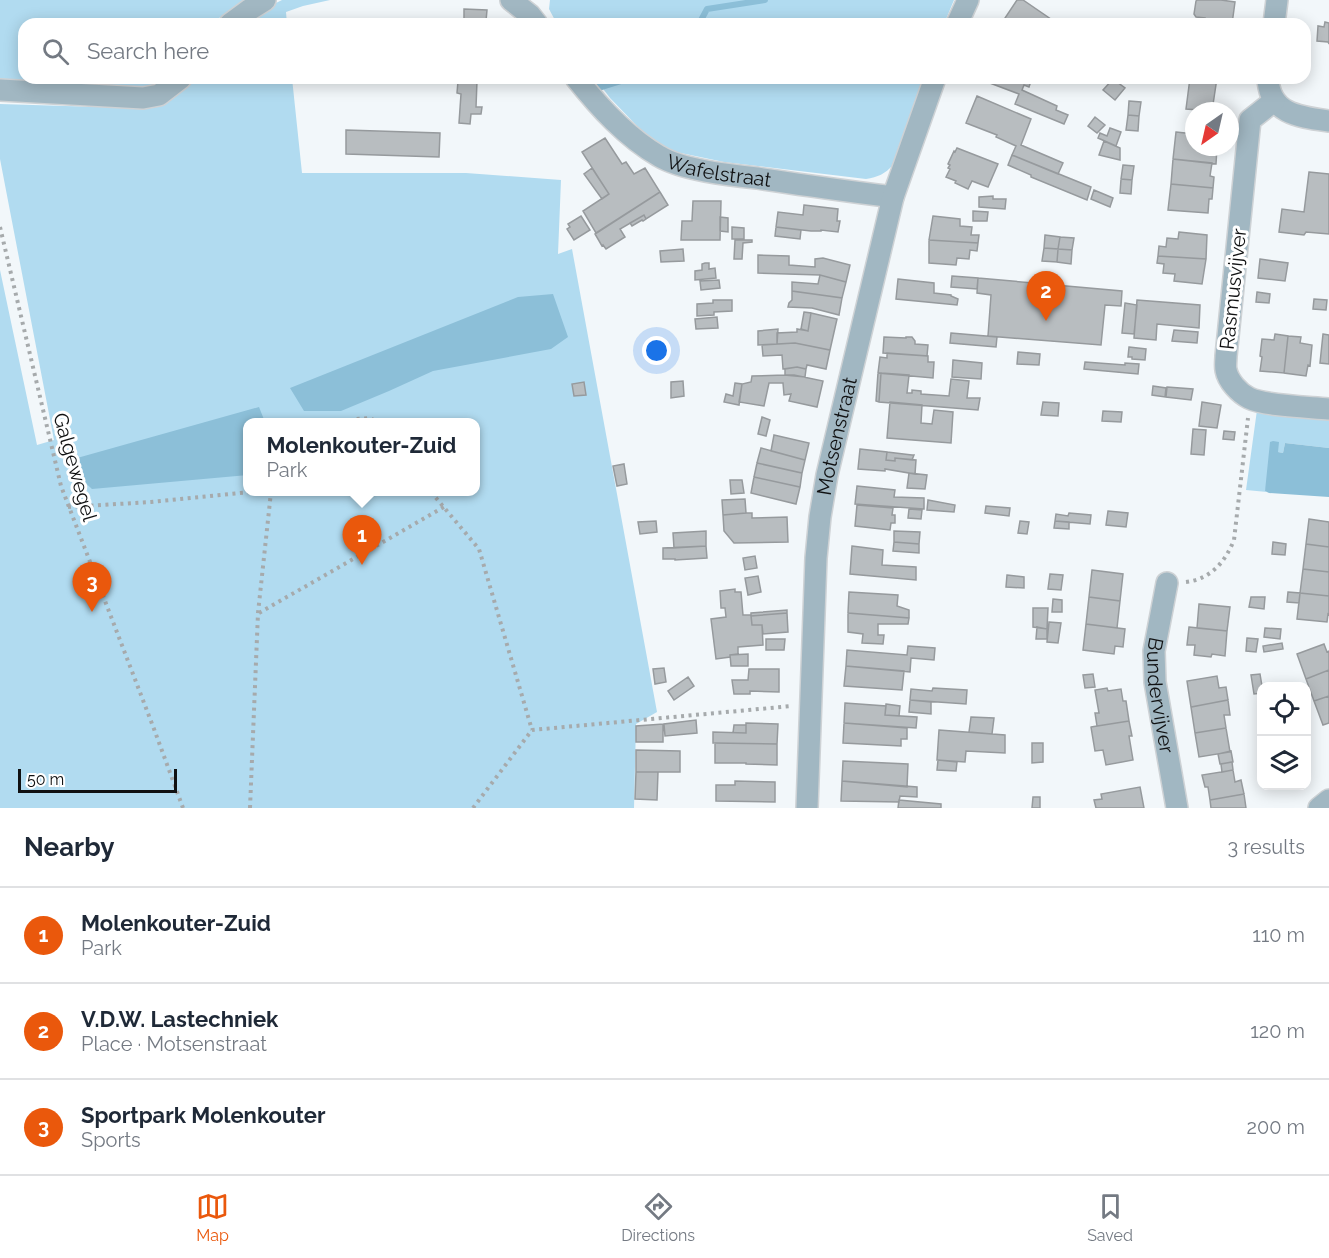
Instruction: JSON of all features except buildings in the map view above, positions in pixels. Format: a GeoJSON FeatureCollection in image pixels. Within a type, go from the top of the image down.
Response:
{"type":"FeatureCollection","features":[{"type":"Feature","properties":{"kind":"street"},"geometry":{"type":"LineString","coordinates":[[238,18],[265,0]]}},
{"type":"Feature","properties":{"kind":"street"},"geometry":{"type":"LineString","coordinates":[[511,0],[533,13]]}},
{"type":"Feature","properties":{"kind":"street"},"geometry":{"type":"LineString","coordinates":[[960,18],[968,0]]}},
{"type":"Feature","properties":{"kind":"street"},"geometry":{"type":"LineString","coordinates":[[1275,18],[1277,0]]}},
{"type":"Feature","properties":{"kind":"street"},"geometry":{"type":"LineString","coordinates":[[0,90],[143,98],[159,95],[173,84]]}},
{"type":"Feature","properties":{"kind":"street","name":"Wafelstraat"},"geometry":{"type":"LineString","coordinates":[[581,84],[619,125],[640,143],[660,157],[687,167],[893,197]]}},
{"type":"Feature","properties":{"kind":"street","name":"Motsenstraat"},"geometry":{"type":"LineString","coordinates":[[807,808],[816,558],[827,475],[893,197],[933,84]]}},
{"type":"Feature","properties":{"kind":"street"},"geometry":{"type":"LineString","coordinates":[[1268,84],[1278,106],[1290,113],[1329,121]]}},
{"type":"Feature","properties":{"kind":"street","name":"Rasmusvijver"},"geometry":{"type":"LineString","coordinates":[[1250,399],[1232,383],[1226,371],[1226,356],[1250,120],[1274,101]]}},
{"type":"Feature","properties":{"kind":"street"},"geometry":{"type":"LineString","coordinates":[[1250,399],[1329,409]]}},
{"type":"Feature","properties":{"kind":"street","name":"Bundervijver"},"geometry":{"type":"LineString","coordinates":[[1167,584],[1154,651],[1155,682],[1177,808]]}},
{"type":"Feature","properties":{"kind":"street"},"geometry":{"type":"LineString","coordinates":[[1319,808],[1329,800]]}},
{"type":"Feature","properties":{"kind":"path","name":"Galgewegel"},"geometry":{"type":"LineString","coordinates":[[0,227],[61,486],[183,808]]}},
{"type":"Feature","properties":{"kind":"path"},"geometry":{"type":"LineString","coordinates":[[1167,584],[1190,582],[1202,578],[1213,571],[1228,554],[1234,540],[1250,399]]}},
{"type":"Feature","properties":{"kind":"path"},"geometry":{"type":"LineString","coordinates":[[68,507],[243,493]]}},
{"type":"Feature","properties":{"kind":"path"},"geometry":{"type":"LineString","coordinates":[[250,808],[258,613],[270,496]]}},
{"type":"Feature","properties":{"kind":"path"},"geometry":{"type":"LineString","coordinates":[[435,496],[479,549],[532,730]]}},
{"type":"Feature","properties":{"kind":"path"},"geometry":{"type":"LineString","coordinates":[[258,613],[444,507]]}},
{"type":"Feature","properties":{"kind":"path"},"geometry":{"type":"LineString","coordinates":[[473,808],[532,730],[810,704]]}},
{"type":"Feature","properties":{"kind":"shaded area"},"geometry":{"type":"Polygon","coordinates":[[[0,0],[249,0],[219,18],[18,18],[18,80],[0,79],[0,0]]]}},
{"type":"Feature","properties":{"kind":"shaded area"},"geometry":{"type":"Polygon","coordinates":[[[282,0],[330,0],[286,12],[286,18],[249,18],[282,0]]]}},
{"type":"Feature","properties":{"kind":"shaded area"},"geometry":{"type":"Polygon","coordinates":[[[550,0],[954,0],[946,18],[554,18],[549,9],[550,0]]]}},
{"type":"Feature","properties":{"kind":"shaded area"},"geometry":{"type":"Polygon","coordinates":[[[68,84],[156,84],[136,89],[68,84]]]}},
{"type":"Feature","properties":{"kind":"shaded area"},"geometry":{"type":"Polygon","coordinates":[[[186,84],[293,84],[302,173],[466,173],[561,180],[558,254],[572,249],[657,712],[636,724],[634,808],[0,808],[0,270],[37,445],[54,440],[0,159],[0,104],[131,108],[159,101],[186,84]]]}},
{"type":"Feature","properties":{"kind":"shaded area"},"geometry":{"type":"Polygon","coordinates":[[[600,84],[922,84],[893,165],[881,175],[866,179],[724,162],[676,152],[654,141],[610,98],[600,84]]]}},
{"type":"Feature","properties":{"kind":"shaded area"},"geometry":{"type":"Polygon","coordinates":[[[553,294],[568,337],[551,349],[433,371],[341,411],[304,411],[290,388],[518,297],[553,294]]]}},
{"type":"Feature","properties":{"kind":"shaded area"},"geometry":{"type":"Polygon","coordinates":[[[259,407],[263,418],[243,418],[243,475],[92,489],[80,478],[70,460],[259,407]]]}},
{"type":"Feature","properties":{"kind":"shaded area"},"geometry":{"type":"Polygon","coordinates":[[[1257,410],[1329,419],[1329,448],[1285,443],[1283,453],[1278,452],[1265,491],[1267,492],[1246,490],[1257,410]]]}},
{"type":"Feature","properties":{"kind":"shaded area"},"geometry":{"type":"Polygon","coordinates":[[[1270,442],[1279,442],[1278,452],[1283,453],[1285,443],[1329,448],[1329,497],[1265,491],[1270,442]]]}},
{"type":"Feature","properties":{"kind":"waterway"},"geometry":{"type":"LineString","coordinates":[[702,18],[707,9],[765,0]]}},
{"type":"Feature","properties":{"kind":"waterway"},"geometry":{"type":"LineString","coordinates":[[600,84],[602,87],[612,84]]}},
{"type":"Feature","properties":{"kind":"place","name":"V.D.W. Lastechniek"},"geometry":{"type":"Point","coordinates":[1046,321]}},
{"type":"Feature","properties":{"kind":"place","name":"Molenkouter-Zuid"},"geometry":{"type":"Point","coordinates":[362,565]}},
{"type":"Feature","properties":{"kind":"place","name":"Sportpark Molenkouter"},"geometry":{"type":"Point","coordinates":[92,612]}}]}
